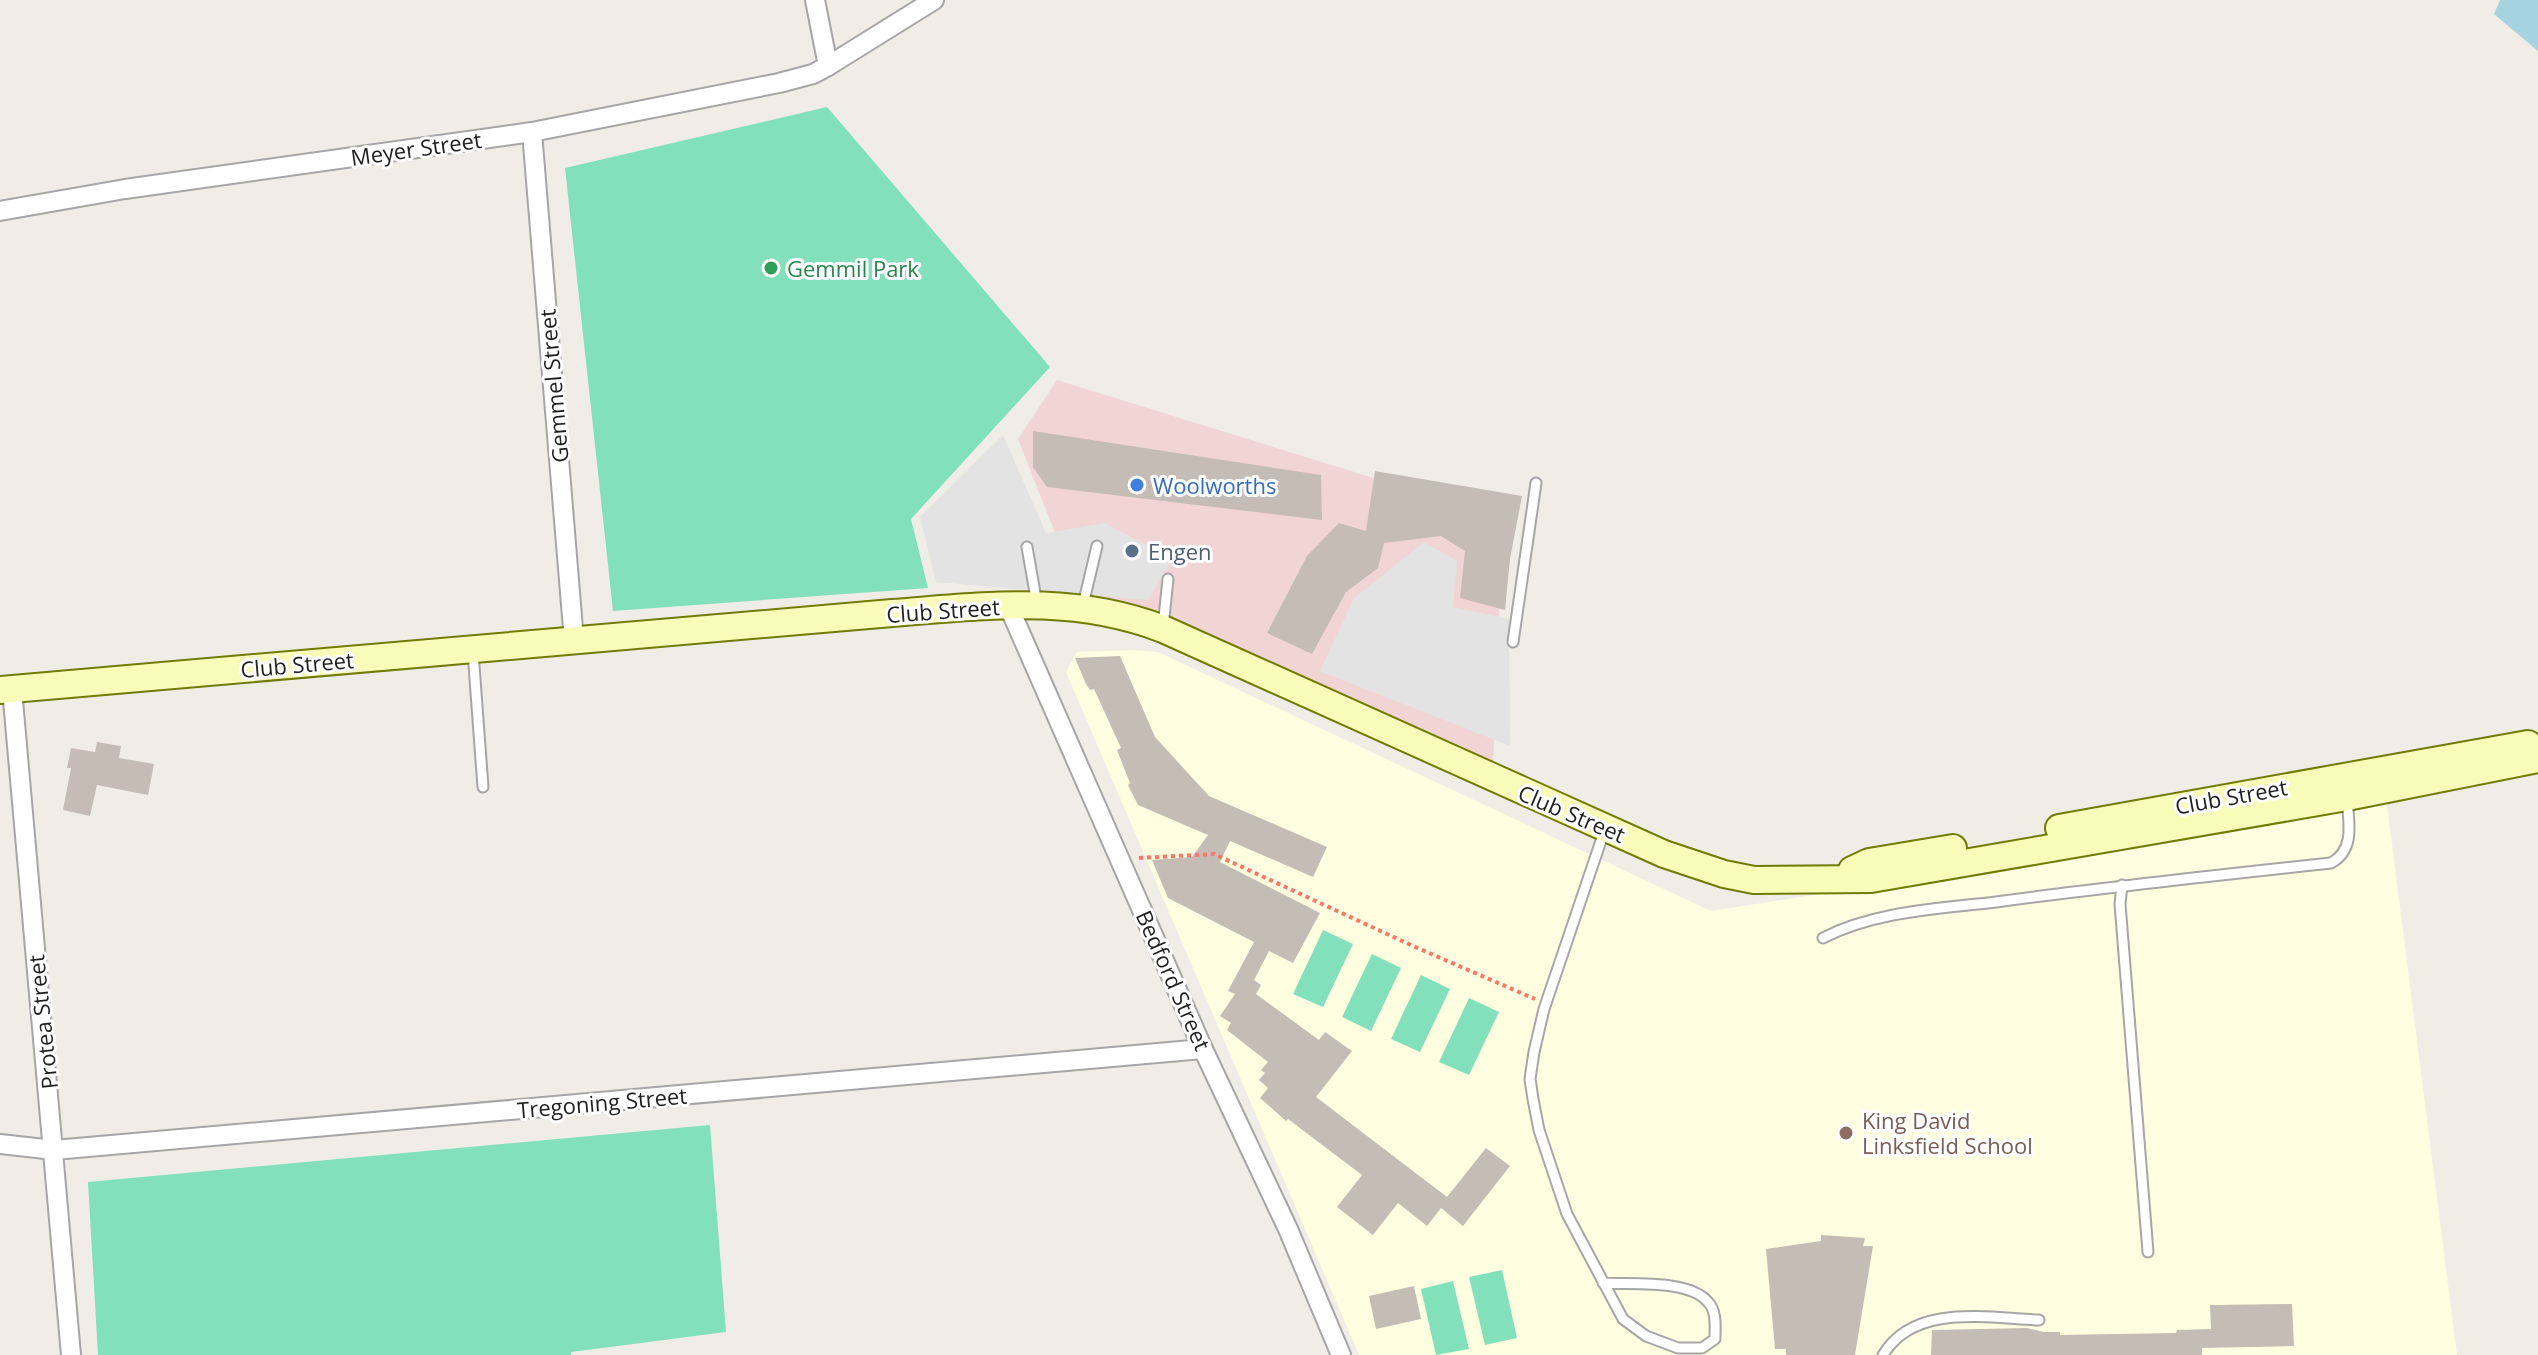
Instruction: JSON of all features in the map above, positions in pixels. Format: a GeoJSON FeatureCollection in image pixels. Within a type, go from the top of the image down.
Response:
{"type":"FeatureCollection","features":[{"type":"Feature","properties":{"kind":"main road","name":"Club Street"},"geometry":{"type":"LineString","coordinates":[[6,690],[1008,605],[1082,608],[1124,616],[1199,643],[1497,781],[1664,854],[1724,874],[1754,880],[1834,879],[1869,862],[2346,786],[2538,759]]}},
{"type":"Feature","properties":{"kind":"main road","name":"Club Street"},"geometry":{"type":"LineString","coordinates":[[2346,786],[2538,742]]}},
{"type":"Feature","properties":{"kind":"street"},"geometry":{"type":"LineString","coordinates":[[815,0],[828,66]]}},
{"type":"Feature","properties":{"kind":"street","name":"Meyer Street"},"geometry":{"type":"LineString","coordinates":[[0,211],[125,189],[532,132],[779,83],[813,74],[828,66],[934,0]]}},
{"type":"Feature","properties":{"kind":"street","name":"Gemmel Street"},"geometry":{"type":"LineString","coordinates":[[532,132],[574,641]]}},
{"type":"Feature","properties":{"kind":"street","name":"Bedford Street"},"geometry":{"type":"LineString","coordinates":[[1008,605],[1203,1049],[1288,1229],[1341,1355]]}},
{"type":"Feature","properties":{"kind":"street","name":"Protea Street"},"geometry":{"type":"LineString","coordinates":[[6,690],[28,881],[71,1355]]}},
{"type":"Feature","properties":{"kind":"street","name":"Tregoning Street"},"geometry":{"type":"LineString","coordinates":[[0,1144],[54,1150],[1203,1049]]}},
{"type":"Feature","properties":{"kind":"lane"},"geometry":{"type":"LineString","coordinates":[[1513,642],[1536,483]]}},
{"type":"Feature","properties":{"kind":"lane"},"geometry":{"type":"LineString","coordinates":[[1082,608],[1097,546]]}},
{"type":"Feature","properties":{"kind":"lane"},"geometry":{"type":"LineString","coordinates":[[1027,547],[1037,604]]}},
{"type":"Feature","properties":{"kind":"lane"},"geometry":{"type":"LineString","coordinates":[[1163,629],[1168,579]]}},
{"type":"Feature","properties":{"kind":"lane"},"geometry":{"type":"LineString","coordinates":[[473,649],[483,787]]}},
{"type":"Feature","properties":{"kind":"lane"},"geometry":{"type":"LineString","coordinates":[[1823,938],[1849,925],[1876,918],[2122,885],[2331,863],[2343,854],[2350,837],[2346,786]]}},
{"type":"Feature","properties":{"kind":"lane"},"geometry":{"type":"LineString","coordinates":[[1603,1283],[1689,1289],[1709,1303],[1716,1321],[1715,1339],[1702,1348],[1678,1348],[1646,1336],[1623,1319],[1603,1283],[1567,1214],[1539,1130],[1530,1079],[1534,1052],[1546,1004],[1606,827]]}},
{"type":"Feature","properties":{"kind":"lane"},"geometry":{"type":"LineString","coordinates":[[2122,885],[2120,904],[2148,1252]]}},
{"type":"Feature","properties":{"kind":"lane"},"geometry":{"type":"LineString","coordinates":[[1883,1355],[1892,1340],[1920,1323],[1958,1316],[2039,1320]]}},
{"type":"Feature","properties":{"kind":"path"},"geometry":{"type":"LineString","coordinates":[[1121,859],[1214,854],[1546,1004]]}},
{"type":"Feature","properties":{"kind":"shaded area"},"geometry":{"type":"Polygon","coordinates":[[[1057,380],[1503,518],[1493,766],[1076,586],[1018,439],[1057,380]]]}},
{"type":"Feature","properties":{"kind":"shaded area"},"geometry":{"type":"Polygon","coordinates":[[[1003,435],[1046,533],[1105,523],[1173,559],[1148,600],[936,582],[920,517],[1003,435]]]}},
{"type":"Feature","properties":{"kind":"shaded area"},"geometry":{"type":"Polygon","coordinates":[[[1424,542],[1457,561],[1453,607],[1509,619],[1510,746],[1320,671],[1354,598],[1424,542]]]}},
{"type":"Feature","properties":{"kind":"shaded area","name":"King David Linksfield School"},"geometry":{"type":"Polygon","coordinates":[[[1077,652],[1158,652],[1711,911],[2387,805],[2457,1355],[1359,1355],[1066,672],[1077,652]]]}},
{"type":"Feature","properties":{"kind":"green space","name":"Gemmil Park"},"geometry":{"type":"Polygon","coordinates":[[[827,107],[1050,367],[911,519],[928,588],[613,611],[565,168],[827,107]]]}},
{"type":"Feature","properties":{"kind":"green space"},"geometry":{"type":"Polygon","coordinates":[[[1323,930],[1353,944],[1323,1007],[1293,994],[1323,930]]]}},
{"type":"Feature","properties":{"kind":"green space"},"geometry":{"type":"Polygon","coordinates":[[[1372,954],[1401,968],[1371,1031],[1342,1017],[1372,954]]]}},
{"type":"Feature","properties":{"kind":"green space"},"geometry":{"type":"Polygon","coordinates":[[[1421,975],[1450,989],[1420,1052],[1391,1039],[1421,975]]]}},
{"type":"Feature","properties":{"kind":"green space"},"geometry":{"type":"Polygon","coordinates":[[[1469,998],[1499,1012],[1469,1075],[1439,1062],[1469,998]]]}},
{"type":"Feature","properties":{"kind":"green space"},"geometry":{"type":"Polygon","coordinates":[[[710,1125],[726,1332],[571,1352],[571,1355],[98,1355],[88,1182],[710,1125]]]}},
{"type":"Feature","properties":{"kind":"green space"},"geometry":{"type":"Polygon","coordinates":[[[1502,1270],[1517,1338],[1485,1345],[1469,1277],[1502,1270]]]}},
{"type":"Feature","properties":{"kind":"green space"},"geometry":{"type":"Polygon","coordinates":[[[1453,1281],[1469,1349],[1436,1355],[1421,1289],[1453,1281]]]}},
{"type":"Feature","properties":{"kind":"water"},"geometry":{"type":"Polygon","coordinates":[[[2500,0],[2538,0],[2538,51],[2494,14],[2500,0]]]}},
{"type":"Feature","properties":{"kind":"building"},"geometry":{"type":"Polygon","coordinates":[[[1033,431],[1321,475],[1322,520],[1047,487],[1033,467],[1033,431]]]}},
{"type":"Feature","properties":{"kind":"building"},"geometry":{"type":"Polygon","coordinates":[[[1375,471],[1522,496],[1510,559],[1505,610],[1460,598],[1465,551],[1441,536],[1384,543],[1378,568],[1346,592],[1312,654],[1267,633],[1307,556],[1339,523],[1366,531],[1375,471]]]}},
{"type":"Feature","properties":{"kind":"building"},"geometry":{"type":"Polygon","coordinates":[[[1120,656],[1155,737],[1209,796],[1327,847],[1313,877],[1230,841],[1220,862],[1320,913],[1293,963],[1269,951],[1254,980],[1261,985],[1256,994],[1319,1040],[1325,1032],[1352,1051],[1316,1097],[1447,1197],[1486,1148],[1510,1166],[1463,1226],[1441,1208],[1427,1226],[1398,1203],[1373,1235],[1337,1207],[1362,1175],[1288,1119],[1286,1121],[1260,1098],[1268,1088],[1259,1080],[1265,1073],[1261,1070],[1268,1062],[1227,1030],[1231,1023],[1220,1016],[1235,994],[1228,991],[1254,942],[1168,898],[1152,860],[1192,857],[1208,835],[1138,805],[1117,750],[1121,748],[1094,689],[1090,690],[1086,684],[1075,658],[1120,656]]]}},
{"type":"Feature","properties":{"kind":"building"},"geometry":{"type":"Polygon","coordinates":[[[97,742],[121,746],[119,758],[154,764],[148,795],[97,785],[90,816],[63,810],[71,768],[67,768],[71,748],[95,752],[97,742]]]}},
{"type":"Feature","properties":{"kind":"building"},"geometry":{"type":"Polygon","coordinates":[[[1821,1235],[1865,1238],[1863,1246],[1873,1246],[1855,1355],[1786,1355],[1786,1349],[1775,1349],[1766,1249],[1821,1241],[1821,1235]]]}},
{"type":"Feature","properties":{"kind":"building"},"geometry":{"type":"Polygon","coordinates":[[[1414,1286],[1421,1319],[1376,1329],[1369,1296],[1414,1286]]]}},
{"type":"Feature","properties":{"kind":"building"},"geometry":{"type":"Polygon","coordinates":[[[2292,1304],[2294,1346],[2202,1348],[2202,1355],[1931,1355],[1932,1330],[2027,1328],[2060,1332],[2060,1335],[2176,1333],[2177,1330],[2211,1329],[2210,1305],[2292,1304]]]}},
{"type":"Feature","properties":{"kind":"place","name":"Gemmil Park"},"geometry":{"type":"Point","coordinates":[771,268]}},
{"type":"Feature","properties":{"kind":"place","name":"Woolworths"},"geometry":{"type":"Point","coordinates":[1137,485]}},
{"type":"Feature","properties":{"kind":"place","name":"Engen"},"geometry":{"type":"Point","coordinates":[1132,551]}},
{"type":"Feature","properties":{"kind":"place","name":"King David Linksfield School"},"geometry":{"type":"Point","coordinates":[1846,1133]}}]}
